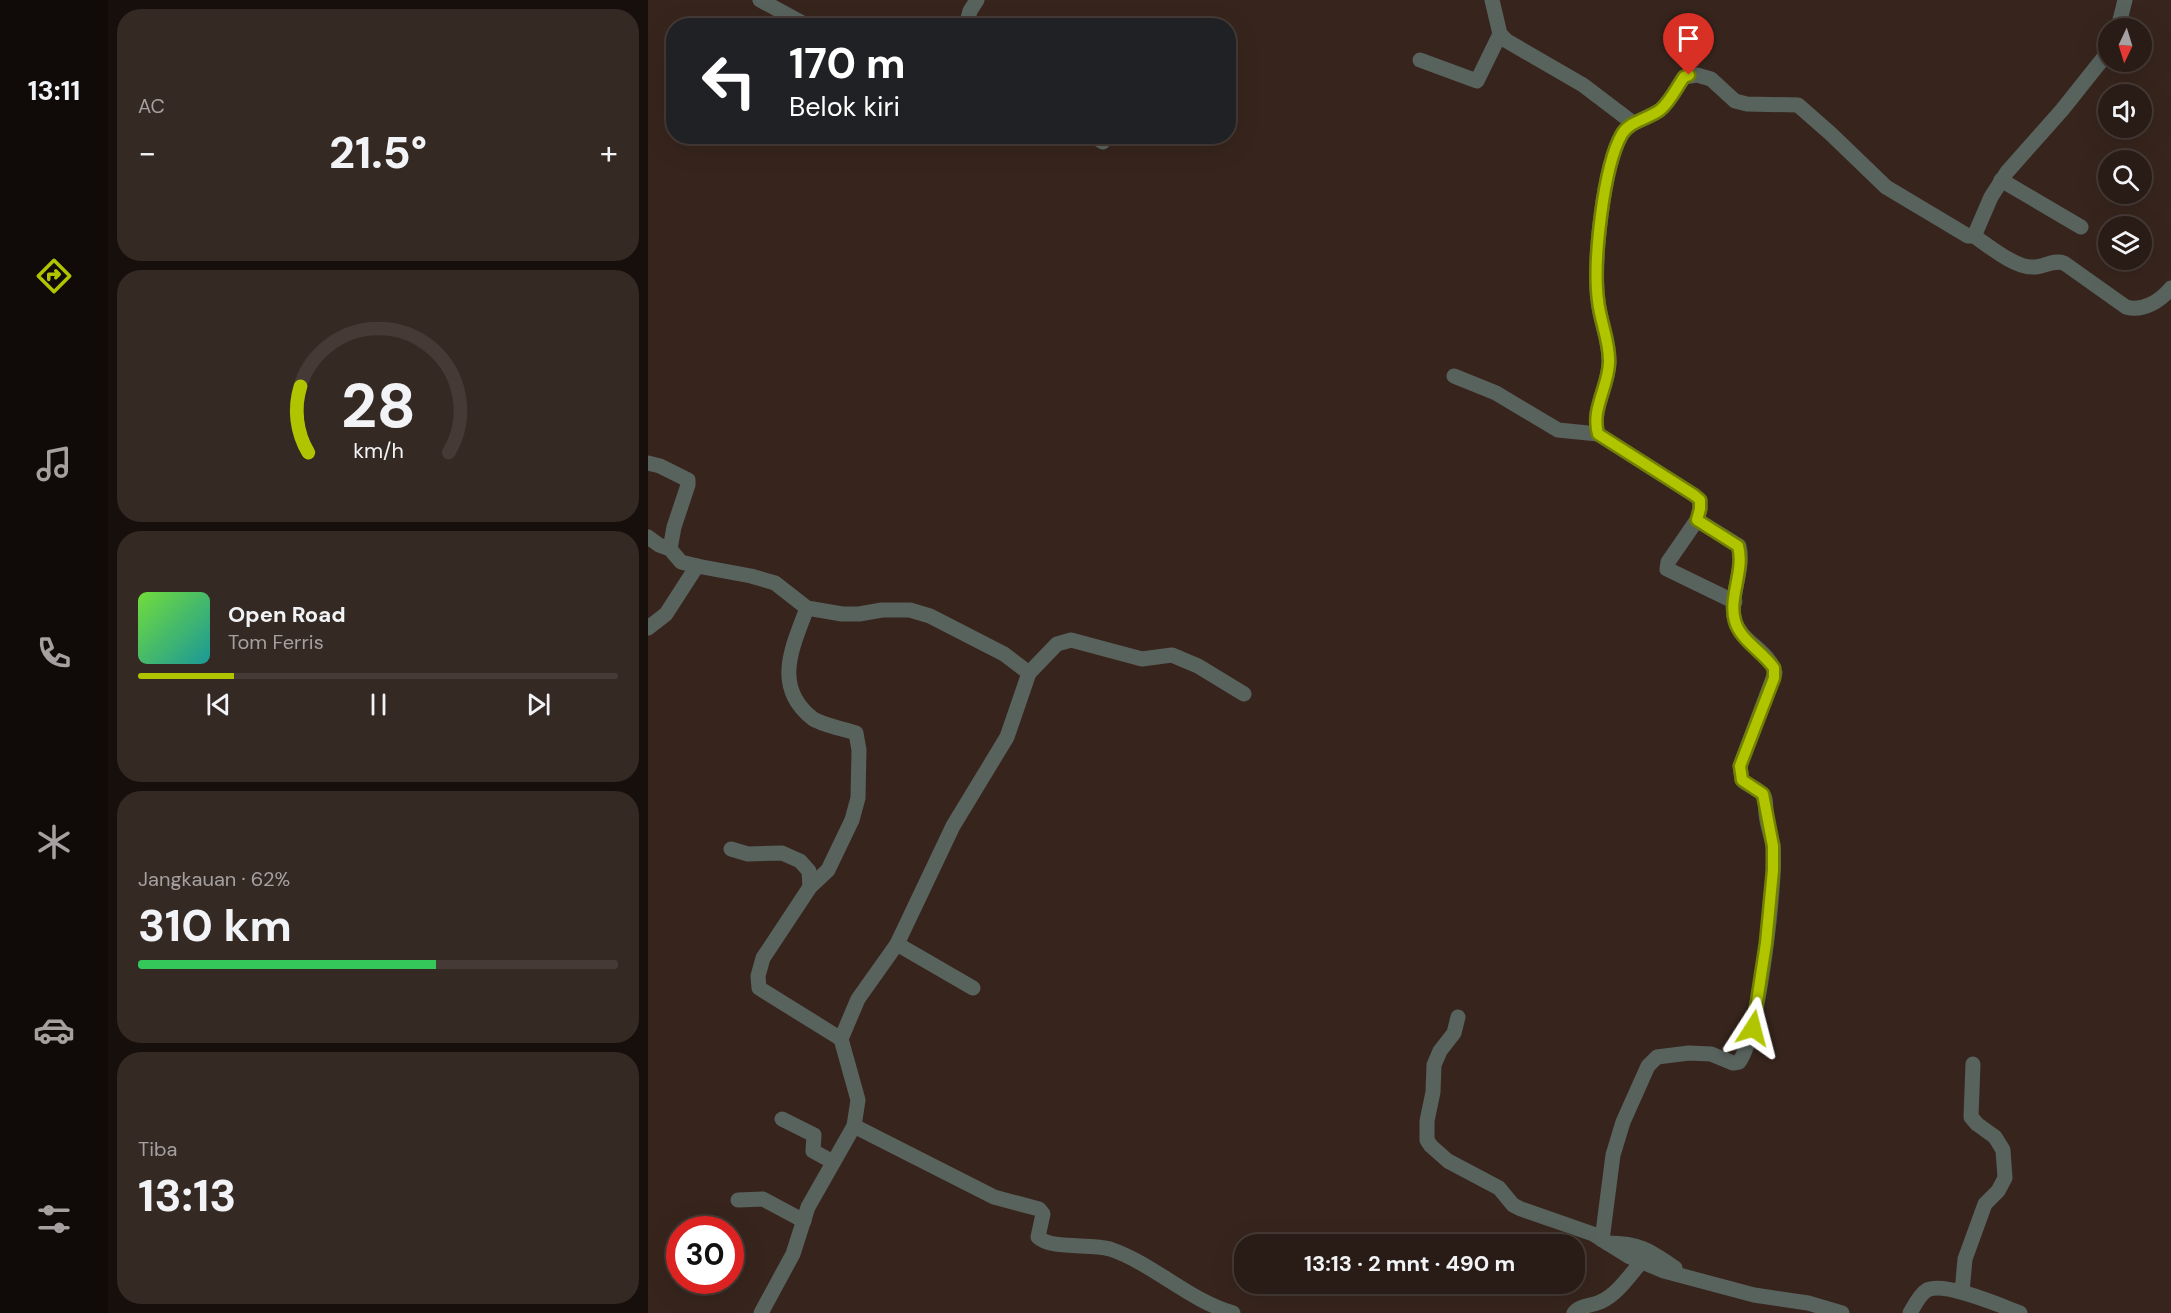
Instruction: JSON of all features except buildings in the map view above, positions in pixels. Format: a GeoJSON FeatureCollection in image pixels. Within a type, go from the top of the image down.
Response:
{"type":"FeatureCollection","features":[{"type":"Feature","properties":{"kind":"street"},"geometry":{"type":"LineString","coordinates":[[760,0],[793,18]]}},
{"type":"Feature","properties":{"kind":"street"},"geometry":{"type":"LineString","coordinates":[[968,18],[977,0]]}},
{"type":"Feature","properties":{"kind":"street"},"geometry":{"type":"LineString","coordinates":[[1492,0],[1500,34],[1507,41],[1583,85],[1633,123]]}},
{"type":"Feature","properties":{"kind":"street"},"geometry":{"type":"LineString","coordinates":[[2120,18],[2125,0]]}},
{"type":"Feature","properties":{"kind":"street"},"geometry":{"type":"LineString","coordinates":[[1420,60],[1477,81],[1500,34]]}},
{"type":"Feature","properties":{"kind":"street"},"geometry":{"type":"LineString","coordinates":[[1974,236],[2001,180],[2098,65]]}},
{"type":"Feature","properties":{"kind":"street"},"geometry":{"type":"LineString","coordinates":[[1598,434],[1595,414],[1609,363],[1607,336],[1598,301],[1597,263],[1606,177],[1622,134],[1633,123],[1663,108],[1684,77],[1689,75],[1711,79],[1735,101],[1748,104],[1797,105],[1832,134],[1886,187],[1968,236],[1974,236],[2006,257],[2025,266],[2035,267],[2058,261],[2064,263],[2126,307],[2135,309],[2148,306],[2171,288]]}},
{"type":"Feature","properties":{"kind":"street"},"geometry":{"type":"LineString","coordinates":[[2001,180],[2081,227]]}},
{"type":"Feature","properties":{"kind":"street"},"geometry":{"type":"LineString","coordinates":[[1454,376],[1496,393],[1558,430],[1598,434],[1694,495],[1700,500],[1697,520],[1668,562],[1667,569],[1735,602]]}},
{"type":"Feature","properties":{"kind":"street"},"geometry":{"type":"LineString","coordinates":[[648,463],[660,466],[688,480],[670,549]]}},
{"type":"Feature","properties":{"kind":"street"},"geometry":{"type":"LineString","coordinates":[[1604,1241],[1613,1155],[1623,1122],[1648,1066],[1657,1057],[1689,1053],[1711,1054],[1728,1062],[1739,1062],[1744,1056],[1753,1028],[1766,943],[1773,846],[1763,794],[1742,780],[1740,766],[1775,673],[1770,662],[1740,632],[1735,622],[1740,563],[1738,546],[1697,520]]}},
{"type":"Feature","properties":{"kind":"street"},"geometry":{"type":"LineString","coordinates":[[648,537],[670,549],[681,562],[775,583],[807,608],[842,614],[910,610],[930,616],[1004,654],[1029,673]]}},
{"type":"Feature","properties":{"kind":"street"},"geometry":{"type":"LineString","coordinates":[[648,628],[666,614],[697,566]]}},
{"type":"Feature","properties":{"kind":"street"},"geometry":{"type":"LineString","coordinates":[[807,608],[792,650],[788,671],[795,697],[813,719],[856,733],[859,750],[858,798],[852,820],[828,870],[810,887],[763,958],[758,976],[759,988],[842,1039]]}},
{"type":"Feature","properties":{"kind":"street"},"geometry":{"type":"LineString","coordinates":[[761,1313],[793,1254],[808,1207],[854,1126],[858,1100],[842,1039],[858,999],[897,944],[953,826],[1007,737],[1029,673],[1057,644],[1071,640],[1138,658],[1172,655],[1198,666],[1244,694]]}},
{"type":"Feature","properties":{"kind":"street"},"geometry":{"type":"LineString","coordinates":[[732,849],[748,854],[782,853],[800,861],[809,871],[810,887]]}},
{"type":"Feature","properties":{"kind":"street"},"geometry":{"type":"LineString","coordinates":[[897,944],[973,988]]}},
{"type":"Feature","properties":{"kind":"street"},"geometry":{"type":"LineString","coordinates":[[1458,1017],[1454,1033],[1440,1051],[1434,1065],[1433,1092],[1427,1121],[1427,1140],[1448,1161],[1499,1188],[1514,1205],[1521,1209],[1593,1234],[1628,1256],[1664,1271],[1754,1295],[1808,1303],[1842,1313]]}},
{"type":"Feature","properties":{"kind":"street"},"geometry":{"type":"LineString","coordinates":[[1962,1292],[1965,1259],[1985,1204],[1998,1191],[2005,1178],[2002,1150],[1995,1137],[1971,1117],[1973,1064]]}},
{"type":"Feature","properties":{"kind":"street"},"geometry":{"type":"LineString","coordinates":[[782,1119],[813,1136],[813,1151],[833,1162]]}},
{"type":"Feature","properties":{"kind":"street"},"geometry":{"type":"LineString","coordinates":[[854,1126],[994,1197],[1040,1209],[1043,1214],[1038,1237],[1041,1239],[1059,1244],[1108,1248],[1125,1255],[1191,1295],[1233,1313]]}},
{"type":"Feature","properties":{"kind":"street"},"geometry":{"type":"LineString","coordinates":[[738,1200],[763,1199],[804,1221]]}},
{"type":"Feature","properties":{"kind":"street"},"geometry":{"type":"LineString","coordinates":[[1604,1241],[1628,1243],[1641,1247],[1687,1277]]}},
{"type":"Feature","properties":{"kind":"street"},"geometry":{"type":"LineString","coordinates":[[1574,1313],[1578,1308],[1601,1302],[1612,1295],[1642,1261]]}},
{"type":"Feature","properties":{"kind":"street"},"geometry":{"type":"LineString","coordinates":[[1910,1313],[1928,1290],[1934,1288],[1962,1292],[2019,1313]]}},
{"type":"Feature","properties":{"kind":"route"},"geometry":{"type":"LineString","coordinates":[[1689,75],[1684,77],[1663,108],[1633,123],[1622,134],[1606,177],[1597,263],[1598,301],[1607,336],[1609,363],[1595,414],[1595,424],[1598,434],[1700,500],[1697,520],[1736,543],[1740,552],[1740,563],[1735,622],[1740,632],[1774,668],[1774,678],[1740,766],[1740,776],[1744,783],[1763,794],[1773,846],[1766,943],[1753,1028]]}}]}
